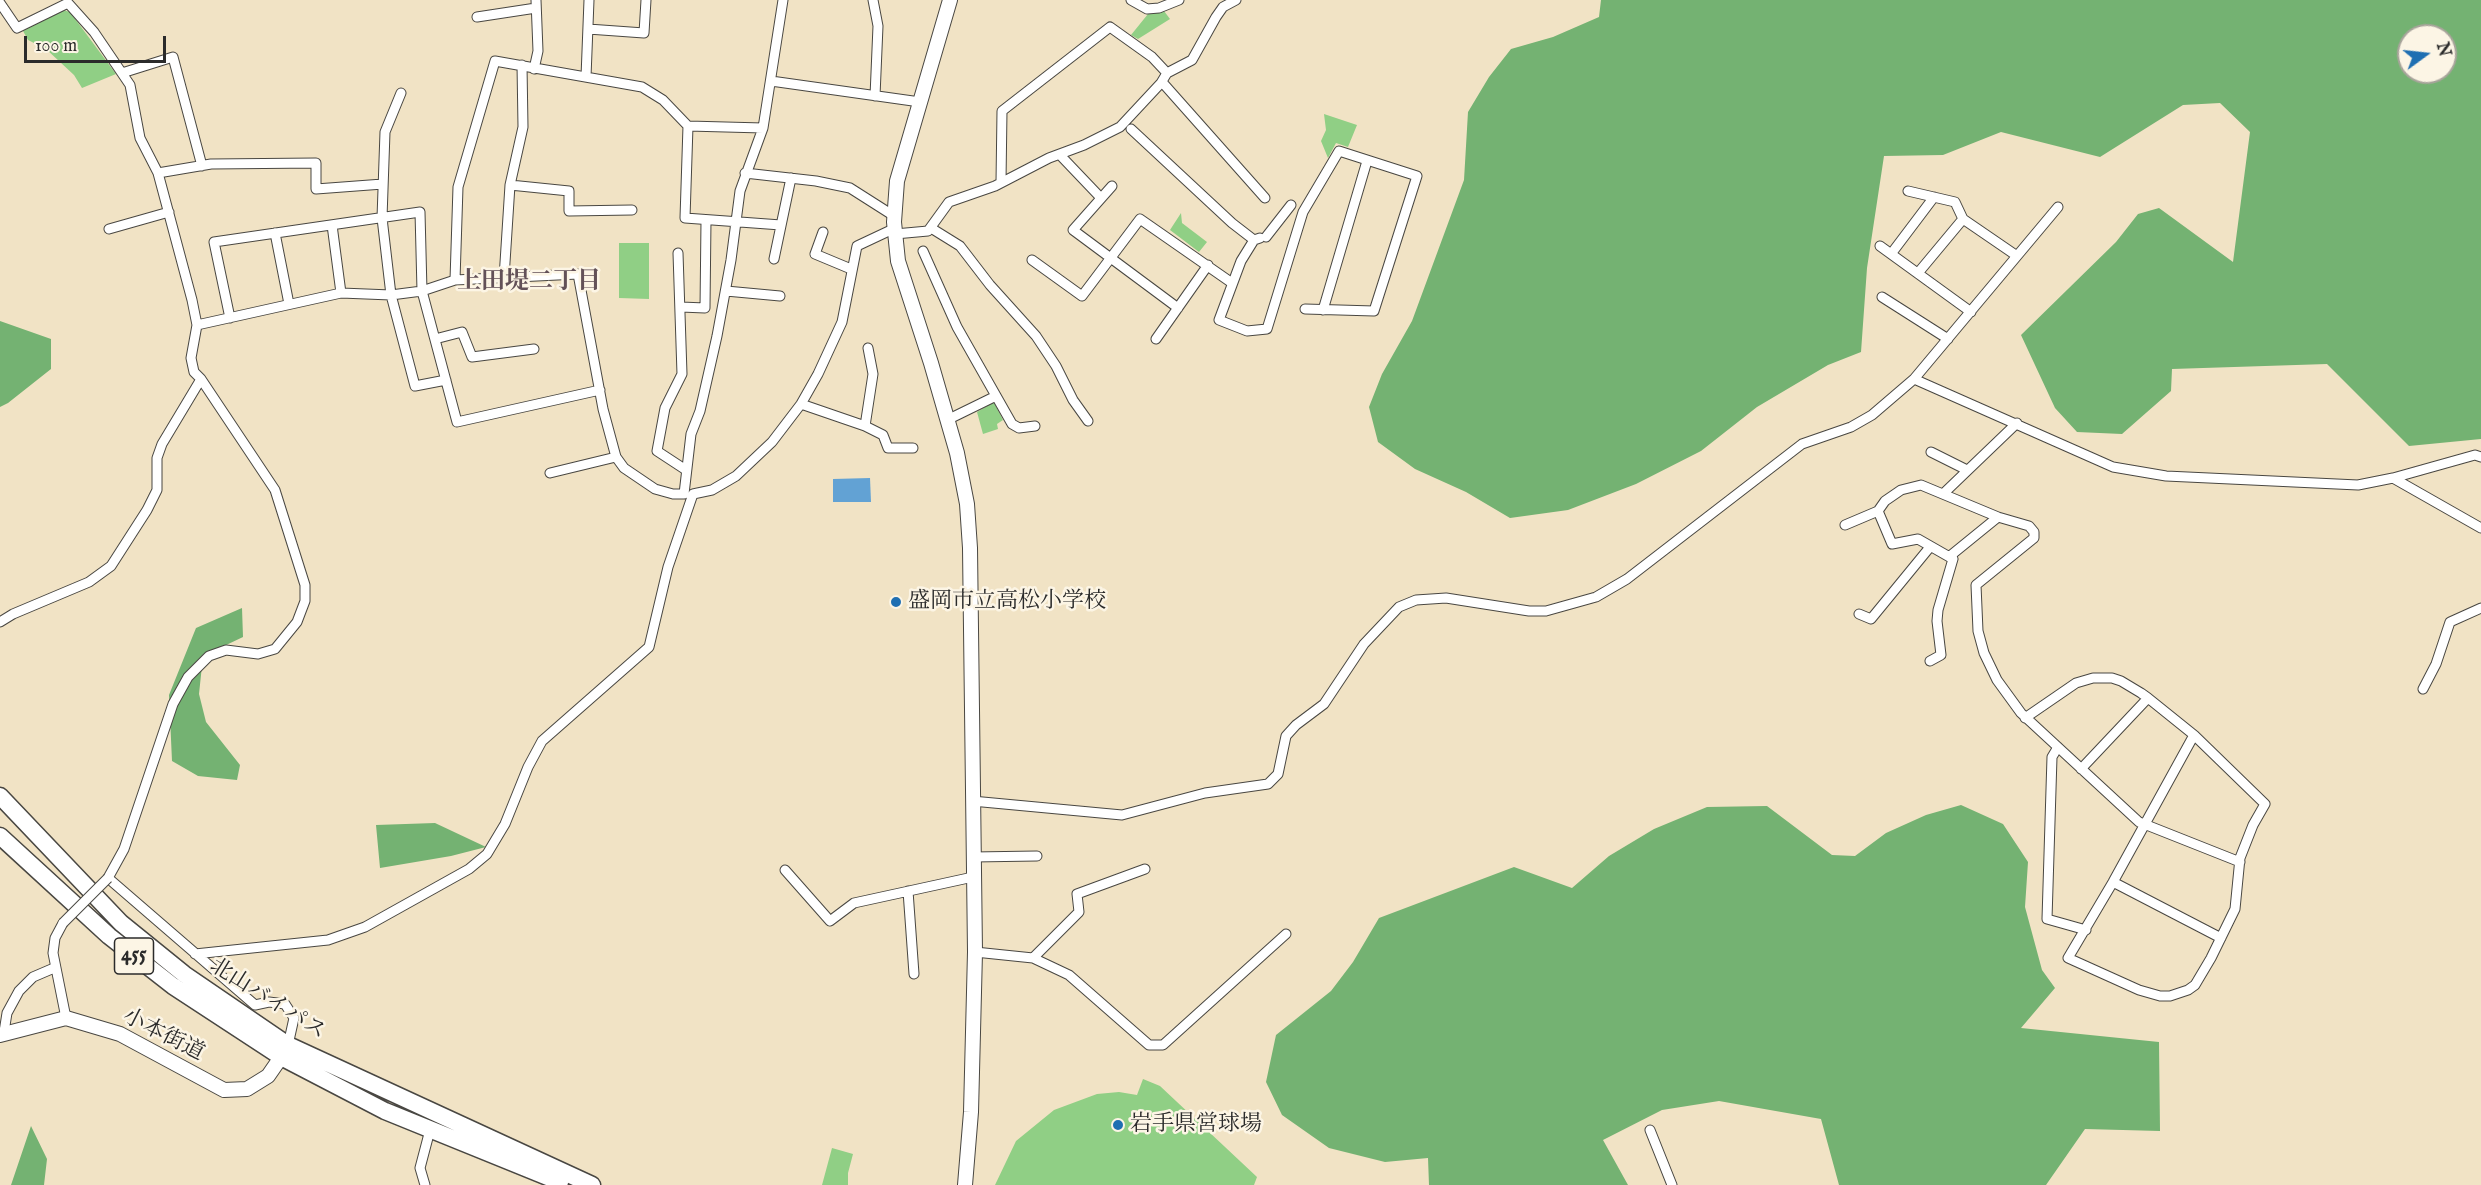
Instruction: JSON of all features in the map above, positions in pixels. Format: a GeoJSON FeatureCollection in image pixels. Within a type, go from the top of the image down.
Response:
{"type":"FeatureCollection","features":[{"type":"Feature","properties":{"kind":"highway","name":"北山バイパス"},"geometry":{"type":"LineString","coordinates":[[0,796],[121,923],[286,1052],[592,1185]]}},
{"type":"Feature","properties":{"kind":"highway","name":"北山バイパス"},"geometry":{"type":"LineString","coordinates":[[0,836],[128,951],[173,986],[385,1112],[560,1184]]}},
{"type":"Feature","properties":{"kind":"street"},"geometry":{"type":"LineString","coordinates":[[586,77],[589,0]]}},
{"type":"Feature","properties":{"kind":"street"},"geometry":{"type":"LineString","coordinates":[[588,29],[644,33],[646,0]]}},
{"type":"Feature","properties":{"kind":"street"},"geometry":{"type":"LineString","coordinates":[[197,326],[341,293],[391,295],[422,291],[456,280],[578,274],[600,390],[616,457],[636,478],[655,489],[673,494],[684,494],[691,434],[700,411],[726,291],[740,191],[763,128],[783,0]]}},
{"type":"Feature","properties":{"kind":"street"},"geometry":{"type":"LineString","coordinates":[[873,0],[878,26],[875,96]]}},
{"type":"Feature","properties":{"kind":"street"},"geometry":{"type":"LineString","coordinates":[[950,0],[897,181],[893,227],[898,261],[957,453],[966,504],[970,548],[975,952],[971,1112],[964,1185]]}},
{"type":"Feature","properties":{"kind":"street"},"geometry":{"type":"LineString","coordinates":[[1131,0],[1147,9],[1159,8],[1179,0]]}},
{"type":"Feature","properties":{"kind":"street"},"geometry":{"type":"LineString","coordinates":[[195,954],[328,940],[365,927],[469,869],[487,854],[505,824],[528,767],[542,741],[649,647],[668,567],[693,494],[712,490],[736,476],[766,449],[801,404],[819,374],[842,322],[857,246],[893,227],[928,231],[950,202],[995,186],[1049,158],[1120,127],[1164,77],[1192,60],[1223,7],[1236,0]]}},
{"type":"Feature","properties":{"kind":"street"},"geometry":{"type":"LineString","coordinates":[[0,3],[17,28],[68,1],[94,32],[130,85],[140,138],[158,173],[197,326],[191,358],[194,372],[201,379],[275,490],[290,531],[305,585],[305,602],[297,622],[275,649],[258,654],[226,650],[209,656],[188,677],[173,704],[124,849],[108,878],[63,923],[55,938],[54,968],[66,1018]]}},
{"type":"Feature","properties":{"kind":"street"},"geometry":{"type":"LineString","coordinates":[[477,17],[536,4],[538,51],[534,69]]}},
{"type":"Feature","properties":{"kind":"street"},"geometry":{"type":"LineString","coordinates":[[1001,182],[1002,111],[1110,27],[1152,57],[1164,77],[1265,198]]}},
{"type":"Feature","properties":{"kind":"street"},"geometry":{"type":"LineString","coordinates":[[122,73],[173,57],[202,166]]}},
{"type":"Feature","properties":{"kind":"street"},"geometry":{"type":"LineString","coordinates":[[456,280],[458,187],[495,61],[642,87],[663,100],[688,126],[763,128]]}},
{"type":"Feature","properties":{"kind":"street"},"geometry":{"type":"LineString","coordinates":[[504,278],[510,185],[523,127],[522,65]]}},
{"type":"Feature","properties":{"kind":"street"},"geometry":{"type":"LineString","coordinates":[[771,81],[920,102]]}},
{"type":"Feature","properties":{"kind":"street"},"geometry":{"type":"LineString","coordinates":[[401,93],[385,132],[382,218],[391,295],[415,386],[446,380]]}},
{"type":"Feature","properties":{"kind":"street"},"geometry":{"type":"LineString","coordinates":[[688,126],[685,218],[781,225]]}},
{"type":"Feature","properties":{"kind":"street"},"geometry":{"type":"LineString","coordinates":[[1131,129],[1232,224],[1260,238]]}},
{"type":"Feature","properties":{"kind":"street"},"geometry":{"type":"LineString","coordinates":[[1292,205],[1260,238],[1232,283],[1219,320],[1246,331],[1267,329],[1278,308],[1304,212],[1339,151],[1417,176],[1374,311],[1305,309]]}},
{"type":"Feature","properties":{"kind":"street"},"geometry":{"type":"LineString","coordinates":[[1060,155],[1101,198]]}},
{"type":"Feature","properties":{"kind":"street"},"geometry":{"type":"LineString","coordinates":[[1323,310],[1367,161]]}},
{"type":"Feature","properties":{"kind":"street"},"geometry":{"type":"LineString","coordinates":[[158,173],[202,166],[316,163],[316,189],[383,184]]}},
{"type":"Feature","properties":{"kind":"street"},"geometry":{"type":"LineString","coordinates":[[745,174],[791,178],[850,188],[893,227]]}},
{"type":"Feature","properties":{"kind":"street"},"geometry":{"type":"LineString","coordinates":[[774,259],[791,178]]}},
{"type":"Feature","properties":{"kind":"street"},"geometry":{"type":"LineString","coordinates":[[510,185],[568,190],[569,210],[632,210]]}},
{"type":"Feature","properties":{"kind":"street"},"geometry":{"type":"LineString","coordinates":[[1112,186],[1073,230],[1178,308]]}},
{"type":"Feature","properties":{"kind":"street"},"geometry":{"type":"LineString","coordinates":[[1908,191],[1955,202],[1963,219],[2017,256]]}},
{"type":"Feature","properties":{"kind":"street"},"geometry":{"type":"LineString","coordinates":[[1892,254],[1934,197]]}},
{"type":"Feature","properties":{"kind":"street"},"geometry":{"type":"LineString","coordinates":[[972,801],[1122,815],[1205,794],[1268,784],[1278,774],[1286,736],[1296,725],[1324,704],[1364,644],[1399,607],[1416,600],[1446,598],[1529,611],[1546,611],[1596,597],[1627,579],[1802,444],[1851,427],[1872,415],[1914,379],[2058,207]]}},
{"type":"Feature","properties":{"kind":"street"},"geometry":{"type":"LineString","coordinates":[[109,229],[169,212]]}},
{"type":"Feature","properties":{"kind":"street"},"geometry":{"type":"LineString","coordinates":[[230,318],[214,242],[420,212],[422,291],[457,422],[600,390]]}},
{"type":"Feature","properties":{"kind":"street"},"geometry":{"type":"LineString","coordinates":[[1032,260],[1082,296],[1140,219],[1232,283]]}},
{"type":"Feature","properties":{"kind":"street"},"geometry":{"type":"LineString","coordinates":[[1918,273],[1963,219]]}},
{"type":"Feature","properties":{"kind":"street"},"geometry":{"type":"LineString","coordinates":[[705,308],[706,221]]}},
{"type":"Feature","properties":{"kind":"street"},"geometry":{"type":"LineString","coordinates":[[332,225],[341,293]]}},
{"type":"Feature","properties":{"kind":"street"},"geometry":{"type":"LineString","coordinates":[[931,228],[960,246],[997,293],[1029,327],[1056,366],[1073,400],[1088,421]]}},
{"type":"Feature","properties":{"kind":"street"},"geometry":{"type":"LineString","coordinates":[[823,232],[815,254],[851,269]]}},
{"type":"Feature","properties":{"kind":"street"},"geometry":{"type":"LineString","coordinates":[[275,233],[289,304]]}},
{"type":"Feature","properties":{"kind":"street"},"geometry":{"type":"LineString","coordinates":[[1880,246],[1971,312]]}},
{"type":"Feature","properties":{"kind":"street"},"geometry":{"type":"LineString","coordinates":[[923,251],[957,327],[1012,423],[1019,428],[1035,426]]}},
{"type":"Feature","properties":{"kind":"street"},"geometry":{"type":"LineString","coordinates":[[678,253],[682,374],[665,408],[657,451],[686,470]]}},
{"type":"Feature","properties":{"kind":"street"},"geometry":{"type":"LineString","coordinates":[[1156,339],[1208,266]]}},
{"type":"Feature","properties":{"kind":"street"},"geometry":{"type":"LineString","coordinates":[[726,291],[780,296]]}},
{"type":"Feature","properties":{"kind":"street"},"geometry":{"type":"LineString","coordinates":[[1882,297],[1948,339]]}},
{"type":"Feature","properties":{"kind":"street"},"geometry":{"type":"LineString","coordinates":[[681,307],[722,310]]}},
{"type":"Feature","properties":{"kind":"street"},"geometry":{"type":"LineString","coordinates":[[435,339],[462,332],[472,357],[534,349]]}},
{"type":"Feature","properties":{"kind":"street"},"geometry":{"type":"LineString","coordinates":[[865,426],[873,374],[868,348]]}},
{"type":"Feature","properties":{"kind":"street"},"geometry":{"type":"LineString","coordinates":[[0,622],[89,582],[111,566],[147,510],[157,490],[157,458],[162,444],[201,379]]}},
{"type":"Feature","properties":{"kind":"street"},"geometry":{"type":"LineString","coordinates":[[1914,379],[2114,467],[2166,476],[2358,485],[2475,455],[2481,457]]}},
{"type":"Feature","properties":{"kind":"street"},"geometry":{"type":"LineString","coordinates":[[947,420],[996,396]]}},
{"type":"Feature","properties":{"kind":"street"},"geometry":{"type":"LineString","coordinates":[[801,404],[865,426],[883,435],[888,448],[913,448]]}},
{"type":"Feature","properties":{"kind":"street"},"geometry":{"type":"LineString","coordinates":[[1944,494],[1966,470],[2017,423]]}},
{"type":"Feature","properties":{"kind":"street"},"geometry":{"type":"LineString","coordinates":[[1931,452],[1966,470]]}},
{"type":"Feature","properties":{"kind":"street"},"geometry":{"type":"LineString","coordinates":[[550,472],[616,457]]}},
{"type":"Feature","properties":{"kind":"street"},"geometry":{"type":"LineString","coordinates":[[2392,478],[2481,528]]}},
{"type":"Feature","properties":{"kind":"street"},"geometry":{"type":"LineString","coordinates":[[1845,525],[1878,511],[1885,501],[1901,490],[1921,485],[1998,517],[2029,526],[2034,532],[2034,538],[1976,585],[1978,631],[1984,653],[1997,680],[2025,718],[2144,824],[2240,862]]}},
{"type":"Feature","properties":{"kind":"street"},"geometry":{"type":"LineString","coordinates":[[1878,511],[1892,544],[1918,539],[1950,556],[1954,563],[1947,575],[1938,610],[1941,655],[1930,661]]}},
{"type":"Feature","properties":{"kind":"street"},"geometry":{"type":"LineString","coordinates":[[1950,556],[1998,517]]}},
{"type":"Feature","properties":{"kind":"street"},"geometry":{"type":"LineString","coordinates":[[1859,614],[1871,619],[1930,547]]}},
{"type":"Feature","properties":{"kind":"street"},"geometry":{"type":"LineString","coordinates":[[2423,689],[2436,664],[2450,622],[2481,608]]}},
{"type":"Feature","properties":{"kind":"street"},"geometry":{"type":"LineString","coordinates":[[2025,718],[2076,683],[2094,678],[2112,678],[2121,681],[2148,698],[2194,735],[2265,804],[2253,825],[2240,862],[2235,909],[2221,938],[2195,985],[2178,994],[2160,996],[2139,990],[2068,958],[2086,930],[2194,735]]}},
{"type":"Feature","properties":{"kind":"street"},"geometry":{"type":"LineString","coordinates":[[2081,769],[2148,698]]}},
{"type":"Feature","properties":{"kind":"street"},"geometry":{"type":"LineString","coordinates":[[2058,747],[2052,757],[2047,919],[2086,930]]}},
{"type":"Feature","properties":{"kind":"street"},"geometry":{"type":"LineString","coordinates":[[973,857],[1037,856]]}},
{"type":"Feature","properties":{"kind":"street"},"geometry":{"type":"LineString","coordinates":[[1033,958],[1078,912],[1077,894],[1145,869]]}},
{"type":"Feature","properties":{"kind":"street"},"geometry":{"type":"LineString","coordinates":[[785,870],[830,921],[854,903],[973,877]]}},
{"type":"Feature","properties":{"kind":"street"},"geometry":{"type":"LineString","coordinates":[[108,878],[255,1005],[269,1002],[285,1004],[294,1018],[286,1052]]}},
{"type":"Feature","properties":{"kind":"street"},"geometry":{"type":"LineString","coordinates":[[2113,882],[2221,938]]}},
{"type":"Feature","properties":{"kind":"street"},"geometry":{"type":"LineString","coordinates":[[908,891],[914,974]]}},
{"type":"Feature","properties":{"kind":"street"},"geometry":{"type":"LineString","coordinates":[[975,952],[1033,958],[1069,975],[1149,1045],[1163,1045],[1286,934]]}},
{"type":"Feature","properties":{"kind":"street"},"geometry":{"type":"LineString","coordinates":[[2,1033],[7,1013],[19,991],[33,977],[54,968]]}},
{"type":"Feature","properties":{"kind":"street","name":"小本街道"},"geometry":{"type":"LineString","coordinates":[[2,1033],[66,1018],[120,1034],[224,1090],[247,1089],[268,1076],[286,1052]]}},
{"type":"Feature","properties":{"kind":"street"},"geometry":{"type":"LineString","coordinates":[[425,1185],[420,1168],[430,1130]]}},
{"type":"Feature","properties":{"kind":"street"},"geometry":{"type":"LineString","coordinates":[[1650,1130],[1672,1185]]}},
{"type":"Feature","properties":{"kind":"green space"},"geometry":{"type":"Polygon","coordinates":[[[1601,0],[2481,0],[2481,439],[2409,446],[2327,364],[2172,369],[2171,391],[2122,434],[2077,432],[2055,408],[2021,335],[2116,242],[2138,214],[2159,208],[2233,262],[2250,132],[2220,103],[2183,105],[2100,157],[2001,132],[1943,155],[1884,156],[1867,268],[1861,352],[1828,365],[1757,407],[1701,451],[1636,484],[1568,510],[1510,518],[1466,492],[1415,469],[1378,442],[1369,407],[1382,374],[1412,321],[1464,180],[1468,112],[1489,77],[1511,49],[1553,37],[1599,17],[1601,0]]]}},
{"type":"Feature","properties":{"kind":"green space"},"geometry":{"type":"Polygon","coordinates":[[[63,10],[70,12],[116,74],[82,88],[74,75],[46,49],[28,40],[23,31],[63,10]]]}},
{"type":"Feature","properties":{"kind":"green space"},"geometry":{"type":"Polygon","coordinates":[[[1164,11],[1170,19],[1138,39],[1131,35],[1148,14],[1164,11]]]}},
{"type":"Feature","properties":{"kind":"green space"},"geometry":{"type":"Polygon","coordinates":[[[1324,114],[1357,125],[1348,147],[1336,143],[1328,158],[1321,141],[1326,130],[1324,114]]]}},
{"type":"Feature","properties":{"kind":"green space"},"geometry":{"type":"Polygon","coordinates":[[[1181,213],[1182,223],[1207,242],[1199,252],[1170,230],[1181,213]]]}},
{"type":"Feature","properties":{"kind":"green space"},"geometry":{"type":"Polygon","coordinates":[[[619,243],[649,243],[649,299],[619,298],[619,243]]]}},
{"type":"Feature","properties":{"kind":"green space"},"geometry":{"type":"Polygon","coordinates":[[[0,321],[51,339],[51,369],[0,407],[0,321]]]}},
{"type":"Feature","properties":{"kind":"green space"},"geometry":{"type":"Polygon","coordinates":[[[994,402],[1003,420],[997,424],[998,429],[983,434],[977,412],[994,402]]]}},
{"type":"Feature","properties":{"kind":"green space"},"geometry":{"type":"Polygon","coordinates":[[[242,608],[243,637],[203,656],[199,694],[206,722],[240,765],[237,780],[198,776],[172,761],[169,695],[196,628],[242,608]]]}},
{"type":"Feature","properties":{"kind":"green space"},"geometry":{"type":"Polygon","coordinates":[[[1961,805],[2003,824],[2028,862],[2025,907],[2042,970],[2055,988],[2021,1028],[2159,1042],[2160,1131],[2085,1129],[2046,1185],[1839,1185],[1821,1119],[1719,1101],[1662,1110],[1603,1140],[1628,1185],[1429,1185],[1428,1158],[1385,1162],[1329,1148],[1282,1115],[1266,1082],[1276,1035],[1331,991],[1353,962],[1379,918],[1514,867],[1572,888],[1609,856],[1654,829],[1707,807],[1767,806],[1832,855],[1855,856],[1886,833],[1926,815],[1961,805]]]}},
{"type":"Feature","properties":{"kind":"green space"},"geometry":{"type":"Polygon","coordinates":[[[435,823],[486,847],[451,856],[380,868],[376,825],[435,823]]]}},
{"type":"Feature","properties":{"kind":"green space","name":"岩手県営球場"},"geometry":{"type":"Polygon","coordinates":[[[1143,1079],[1160,1086],[1257,1177],[1254,1185],[995,1185],[1016,1141],[1054,1110],[1097,1094],[1119,1092],[1137,1095],[1143,1079]]]}},
{"type":"Feature","properties":{"kind":"green space"},"geometry":{"type":"Polygon","coordinates":[[[31,1126],[47,1159],[44,1185],[11,1185],[31,1126]]]}},
{"type":"Feature","properties":{"kind":"green space"},"geometry":{"type":"Polygon","coordinates":[[[832,1148],[853,1154],[848,1173],[848,1185],[822,1185],[832,1148]]]}},
{"type":"Feature","properties":{"kind":"water"},"geometry":{"type":"Polygon","coordinates":[[[870,478],[871,502],[833,502],[833,479],[870,478]]]}},
{"type":"Feature","properties":{"kind":"place","name":"盛岡市立高松小学校"},"geometry":{"type":"Point","coordinates":[896,602]}},
{"type":"Feature","properties":{"kind":"place","name":"岩手県営球場"},"geometry":{"type":"Point","coordinates":[1118,1125]}},
{"type":"Feature","properties":{"kind":"district","name":"上田堤二丁目"},"geometry":{"type":"Point","coordinates":[529,283]}}]}
